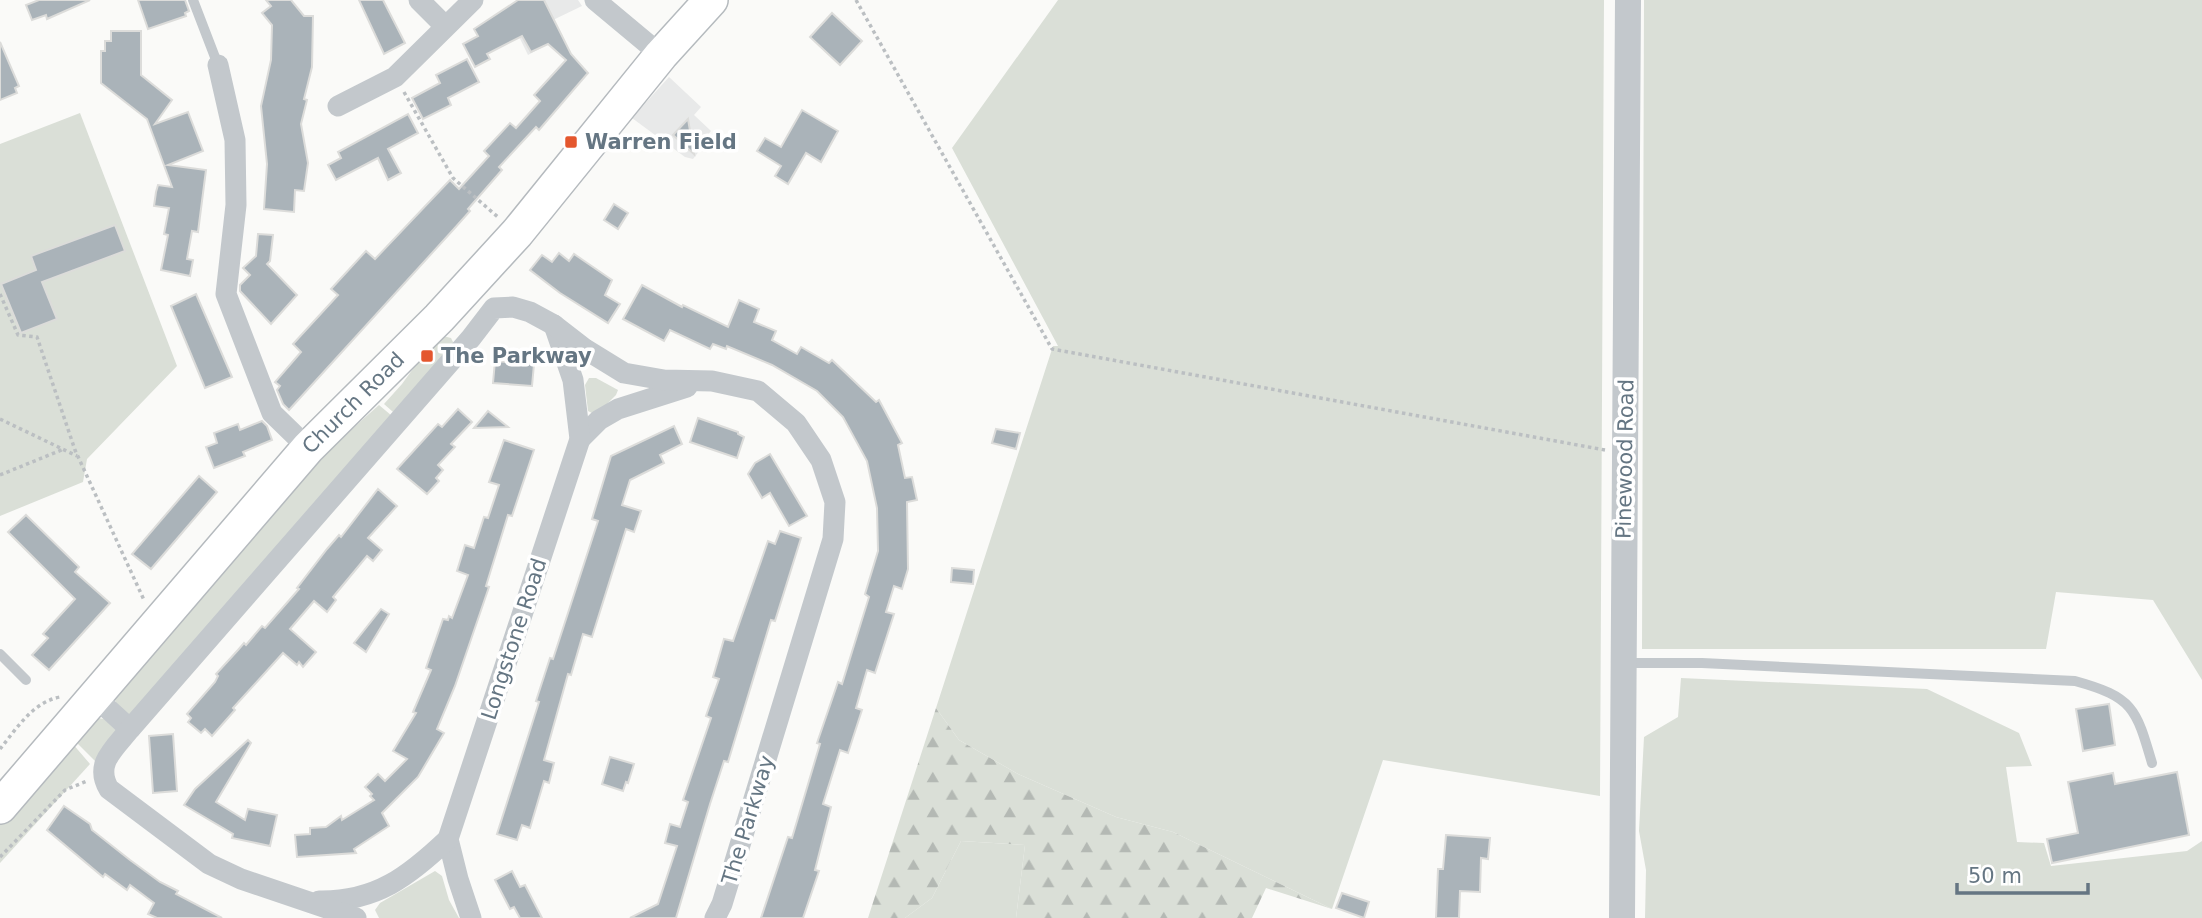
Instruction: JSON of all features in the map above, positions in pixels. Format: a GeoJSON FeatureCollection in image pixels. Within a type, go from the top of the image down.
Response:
{"type":"FeatureCollection","features":[{"type":"Feature","properties":{"kind":"main road","name":"Church Road"},"geometry":{"type":"LineString","coordinates":[[0,807],[309,449],[439,318],[517,233],[661,55],[711,0]]}},
{"type":"Feature","properties":{"kind":"street"},"geometry":{"type":"LineString","coordinates":[[419,0],[445,26]]}},
{"type":"Feature","properties":{"kind":"street"},"geometry":{"type":"LineString","coordinates":[[338,106],[395,77],[472,0]]}},
{"type":"Feature","properties":{"kind":"street"},"geometry":{"type":"LineString","coordinates":[[595,0],[661,55]]}},
{"type":"Feature","properties":{"kind":"street","name":"Pinewood Road"},"geometry":{"type":"LineString","coordinates":[[1622,918],[1628,0]]}},
{"type":"Feature","properties":{"kind":"street"},"geometry":{"type":"LineString","coordinates":[[218,65],[235,140],[236,205],[226,294],[272,413],[309,449]]}},
{"type":"Feature","properties":{"kind":"street","name":"Church Road"},"geometry":{"type":"LineString","coordinates":[[102,778],[102,767],[130,729],[471,338],[494,308],[513,307],[530,312],[554,325]]}},
{"type":"Feature","properties":{"kind":"street"},"geometry":{"type":"LineString","coordinates":[[439,318],[471,338]]}},
{"type":"Feature","properties":{"kind":"street"},"geometry":{"type":"LineString","coordinates":[[554,325],[573,380],[580,439]]}},
{"type":"Feature","properties":{"kind":"street","name":"The Parkway"},"geometry":{"type":"LineString","coordinates":[[554,325],[585,349],[624,373],[664,380],[712,381],[758,391],[796,423],[821,460],[835,502],[834,540],[722,904],[715,918]]}},
{"type":"Feature","properties":{"kind":"street"},"geometry":{"type":"LineString","coordinates":[[580,439],[599,420],[618,409],[712,381]]}},
{"type":"Feature","properties":{"kind":"street","name":"Longstone Road"},"geometry":{"type":"LineString","coordinates":[[448,839],[580,439]]}},
{"type":"Feature","properties":{"kind":"street"},"geometry":{"type":"LineString","coordinates":[[91,703],[130,729]]}},
{"type":"Feature","properties":{"kind":"street"},"geometry":{"type":"LineString","coordinates":[[102,778],[109,789],[209,864],[241,879],[356,918]]}},
{"type":"Feature","properties":{"kind":"street"},"geometry":{"type":"LineString","coordinates":[[290,894],[321,901],[351,900],[376,892],[405,876],[448,839],[471,918]]}},
{"type":"Feature","properties":{"kind":"lane"},"geometry":{"type":"LineString","coordinates":[[193,0],[218,65]]}},
{"type":"Feature","properties":{"kind":"lane"},"geometry":{"type":"LineString","coordinates":[[0,654],[26,680]]}},
{"type":"Feature","properties":{"kind":"lane"},"geometry":{"type":"LineString","coordinates":[[1623,663],[1702,663],[2075,681],[2108,692],[2133,710],[2140,723],[2152,763]]}},
{"type":"Feature","properties":{"kind":"path"},"geometry":{"type":"LineString","coordinates":[[856,0],[1052,349],[1625,453]]}},
{"type":"Feature","properties":{"kind":"path"},"geometry":{"type":"LineString","coordinates":[[395,77],[453,178],[517,233]]}},
{"type":"Feature","properties":{"kind":"path"},"geometry":{"type":"LineString","coordinates":[[0,294],[18,335],[37,337],[78,456],[157,627]]}},
{"type":"Feature","properties":{"kind":"path"},"geometry":{"type":"LineString","coordinates":[[0,419],[78,456]]}},
{"type":"Feature","properties":{"kind":"path"},"geometry":{"type":"LineString","coordinates":[[0,475],[64,449]]}},
{"type":"Feature","properties":{"kind":"path"},"geometry":{"type":"LineString","coordinates":[[0,748],[33,710],[45,701],[62,696],[91,703]]}},
{"type":"Feature","properties":{"kind":"path"},"geometry":{"type":"LineString","coordinates":[[0,857],[65,790],[89,780],[102,778]]}},
{"type":"Feature","properties":{"kind":"shaded area"},"geometry":{"type":"Polygon","coordinates":[[[518,0],[578,0],[582,6],[553,20],[563,36],[528,55],[505,8],[518,0]]]}},
{"type":"Feature","properties":{"kind":"shaded area"},"geometry":{"type":"Polygon","coordinates":[[[669,77],[701,107],[694,115],[711,131],[693,159],[685,157],[632,118],[669,77]]]}},
{"type":"Feature","properties":{"kind":"green space"},"geometry":{"type":"Polygon","coordinates":[[[1058,0],[1604,0],[1600,796],[1383,760],[1332,909],[1173,832],[1116,817],[1018,774],[959,740],[936,708],[1053,346],[1058,346],[952,148],[1058,0]]]}},
{"type":"Feature","properties":{"kind":"green space"},"geometry":{"type":"Polygon","coordinates":[[[1644,0],[2202,0],[2202,680],[2153,600],[2056,592],[2046,649],[1642,649],[1644,0]]]}},
{"type":"Feature","properties":{"kind":"green space"},"geometry":{"type":"Polygon","coordinates":[[[80,113],[177,366],[87,459],[83,482],[0,516],[0,144],[80,113]]]}},
{"type":"Feature","properties":{"kind":"green space"},"geometry":{"type":"Polygon","coordinates":[[[436,337],[451,338],[456,348],[401,419],[384,404],[436,337]]]}},
{"type":"Feature","properties":{"kind":"green space"},"geometry":{"type":"Polygon","coordinates":[[[589,378],[596,378],[618,390],[596,415],[588,411],[585,385],[589,378]]]}},
{"type":"Feature","properties":{"kind":"green space"},"geometry":{"type":"Polygon","coordinates":[[[379,405],[398,421],[130,716],[118,710],[116,692],[334,445],[379,405]]]}},
{"type":"Feature","properties":{"kind":"green space"},"geometry":{"type":"Polygon","coordinates":[[[1681,678],[1927,689],[2019,733],[2032,766],[2006,767],[2017,842],[2044,843],[2051,866],[2187,851],[2202,841],[2202,918],[1645,918],[1646,870],[1639,831],[1644,737],[1678,717],[1681,678]]]}},
{"type":"Feature","properties":{"kind":"green space"},"geometry":{"type":"Polygon","coordinates":[[[936,708],[959,740],[1018,774],[1116,817],[1173,832],[1332,909],[1266,888],[1252,918],[1016,918],[1025,845],[961,841],[932,898],[905,918],[868,918],[936,708]]]}},
{"type":"Feature","properties":{"kind":"green space"},"geometry":{"type":"Polygon","coordinates":[[[98,718],[104,719],[117,730],[97,763],[76,742],[98,718]]]}},
{"type":"Feature","properties":{"kind":"green space"},"geometry":{"type":"Polygon","coordinates":[[[72,743],[90,764],[0,863],[0,820],[72,743]]]}},
{"type":"Feature","properties":{"kind":"green space"},"geometry":{"type":"Polygon","coordinates":[[[961,841],[1025,845],[1016,918],[905,918],[932,898],[961,841]]]}},
{"type":"Feature","properties":{"kind":"green space"},"geometry":{"type":"Polygon","coordinates":[[[435,871],[442,876],[449,900],[459,918],[379,918],[375,910],[380,903],[435,871]]]}},
{"type":"Feature","properties":{"kind":"building"},"geometry":{"type":"Polygon","coordinates":[[[39,0],[90,0],[47,19],[46,15],[32,20],[26,5],[39,0]]]}},
{"type":"Feature","properties":{"kind":"building"},"geometry":{"type":"Polygon","coordinates":[[[138,0],[185,0],[189,11],[185,13],[186,16],[148,29],[138,0]]]}},
{"type":"Feature","properties":{"kind":"building"},"geometry":{"type":"Polygon","coordinates":[[[266,0],[291,0],[304,16],[313,16],[312,67],[301,124],[308,163],[304,191],[295,190],[294,212],[264,209],[267,164],[261,106],[271,60],[272,25],[262,13],[271,6],[266,0]]]}},
{"type":"Feature","properties":{"kind":"building"},"geometry":{"type":"Polygon","coordinates":[[[359,0],[383,0],[405,43],[384,54],[359,0]]]}},
{"type":"Feature","properties":{"kind":"building"},"geometry":{"type":"Polygon","coordinates":[[[518,0],[544,0],[571,54],[588,73],[539,130],[536,127],[499,167],[502,170],[468,209],[470,211],[289,410],[277,390],[280,386],[275,382],[301,352],[293,344],[338,295],[331,289],[366,251],[375,259],[450,180],[459,189],[489,156],[484,151],[510,123],[516,128],[540,101],[534,95],[566,60],[548,44],[531,52],[522,36],[487,54],[490,59],[475,67],[463,44],[478,36],[474,29],[518,0]]]}},
{"type":"Feature","properties":{"kind":"building"},"geometry":{"type":"Polygon","coordinates":[[[832,13],[862,41],[840,65],[810,37],[832,13]]]}},
{"type":"Feature","properties":{"kind":"building"},"geometry":{"type":"Polygon","coordinates":[[[111,31],[141,31],[141,75],[172,100],[155,124],[188,112],[203,151],[168,165],[206,170],[198,232],[192,231],[187,259],[193,260],[190,276],[161,270],[168,235],[164,234],[169,208],[154,206],[158,185],[172,187],[147,119],[101,83],[101,51],[105,51],[105,41],[111,41],[111,31]]]}},
{"type":"Feature","properties":{"kind":"building"},"geometry":{"type":"Polygon","coordinates":[[[0,42],[19,86],[15,88],[17,93],[0,100],[0,42]]]}},
{"type":"Feature","properties":{"kind":"building"},"geometry":{"type":"Polygon","coordinates":[[[467,59],[479,82],[448,98],[451,105],[423,119],[412,98],[440,83],[436,75],[467,59]]]}},
{"type":"Feature","properties":{"kind":"building"},"geometry":{"type":"Polygon","coordinates":[[[802,110],[838,131],[821,162],[806,153],[788,184],[775,176],[781,166],[757,151],[765,138],[781,147],[802,110]]]}},
{"type":"Feature","properties":{"kind":"building"},"geometry":{"type":"Polygon","coordinates":[[[408,114],[418,133],[388,149],[401,173],[388,180],[378,158],[336,180],[328,165],[341,158],[338,152],[408,114]]]}},
{"type":"Feature","properties":{"kind":"building"},"geometry":{"type":"Polygon","coordinates":[[[688,119],[694,154],[673,135],[688,119]]]}},
{"type":"Feature","properties":{"kind":"building"},"geometry":{"type":"Polygon","coordinates":[[[614,204],[628,213],[618,229],[604,220],[614,204]]]}},
{"type":"Feature","properties":{"kind":"building"},"geometry":{"type":"Polygon","coordinates":[[[115,225],[125,251],[42,282],[57,319],[21,333],[1,284],[36,270],[31,256],[115,225]]]}},
{"type":"Feature","properties":{"kind":"building"},"geometry":{"type":"Polygon","coordinates":[[[258,234],[273,235],[270,261],[267,264],[297,295],[271,324],[240,291],[240,285],[250,275],[243,268],[256,256],[258,234]]]}},
{"type":"Feature","properties":{"kind":"building"},"geometry":{"type":"Polygon","coordinates":[[[559,253],[569,261],[574,254],[612,280],[605,295],[620,304],[608,323],[560,293],[530,270],[542,255],[552,262],[559,253]]]}},
{"type":"Feature","properties":{"kind":"building"},"geometry":{"type":"Polygon","coordinates":[[[642,285],[682,307],[683,305],[728,327],[739,300],[759,309],[754,322],[776,331],[772,340],[797,354],[801,347],[829,363],[832,360],[876,402],[879,400],[902,443],[898,445],[905,478],[912,477],[917,500],[907,502],[908,569],[902,589],[894,586],[886,612],[894,614],[875,673],[867,670],[856,708],[862,710],[848,753],[840,750],[823,804],[831,807],[815,870],[819,871],[803,918],[761,918],[788,837],[792,838],[820,744],[817,743],[838,682],[842,684],[869,597],[865,594],[878,551],[877,508],[867,461],[843,417],[817,391],[772,365],[727,346],[726,349],[713,344],[710,349],[670,330],[664,341],[623,319],[642,285]]]}},
{"type":"Feature","properties":{"kind":"building"},"geometry":{"type":"Polygon","coordinates":[[[196,294],[232,377],[205,388],[171,306],[196,294]]]}},
{"type":"Feature","properties":{"kind":"building"},"geometry":{"type":"Polygon","coordinates":[[[495,361],[534,364],[532,386],[493,383],[495,361]]]}},
{"type":"Feature","properties":{"kind":"building"},"geometry":{"type":"Polygon","coordinates":[[[458,409],[472,422],[451,444],[455,447],[438,465],[443,470],[436,478],[439,481],[427,494],[397,469],[438,424],[442,427],[458,409]]]}},
{"type":"Feature","properties":{"kind":"building"},"geometry":{"type":"Polygon","coordinates":[[[488,411],[508,427],[474,428],[488,411]]]}},
{"type":"Feature","properties":{"kind":"building"},"geometry":{"type":"Polygon","coordinates":[[[698,418],[738,432],[744,437],[737,458],[690,442],[698,418]]]}},
{"type":"Feature","properties":{"kind":"building"},"geometry":{"type":"Polygon","coordinates":[[[262,421],[272,440],[243,452],[245,456],[214,468],[206,447],[217,443],[214,433],[238,424],[240,430],[262,421]]]}},
{"type":"Feature","properties":{"kind":"building"},"geometry":{"type":"Polygon","coordinates":[[[674,426],[682,444],[660,455],[664,463],[630,480],[622,505],[641,511],[634,532],[626,529],[592,637],[583,634],[571,675],[568,674],[544,760],[554,763],[549,783],[544,781],[530,828],[522,825],[517,840],[497,834],[539,702],[536,701],[550,658],[553,659],[598,521],[592,519],[611,456],[674,426]]]}},
{"type":"Feature","properties":{"kind":"building"},"geometry":{"type":"Polygon","coordinates":[[[996,429],[1020,433],[1016,449],[992,443],[996,429]]]}},
{"type":"Feature","properties":{"kind":"building"},"geometry":{"type":"Polygon","coordinates":[[[504,440],[534,450],[512,516],[508,515],[486,586],[489,587],[455,686],[437,729],[444,733],[418,777],[382,813],[389,826],[354,849],[356,853],[297,857],[295,835],[310,834],[310,828],[326,827],[341,816],[342,820],[374,800],[365,787],[378,774],[385,781],[407,759],[393,751],[416,713],[413,712],[431,670],[426,668],[443,619],[448,620],[449,616],[452,618],[468,575],[457,571],[465,545],[474,548],[484,517],[488,518],[499,485],[489,482],[504,440]]]}},
{"type":"Feature","properties":{"kind":"building"},"geometry":{"type":"Polygon","coordinates":[[[770,454],[807,516],[789,526],[770,493],[762,498],[748,474],[755,463],[770,454]]]}},
{"type":"Feature","properties":{"kind":"building"},"geometry":{"type":"Polygon","coordinates":[[[199,476],[217,492],[151,569],[132,554],[199,476]]]}},
{"type":"Feature","properties":{"kind":"building"},"geometry":{"type":"Polygon","coordinates":[[[378,489],[397,506],[368,538],[382,550],[373,561],[367,556],[333,597],[336,600],[327,612],[314,601],[290,629],[316,652],[303,667],[283,653],[233,708],[235,710],[212,736],[205,729],[201,733],[188,722],[191,718],[187,714],[215,682],[218,676],[216,674],[262,626],[265,628],[378,489]]]}},
{"type":"Feature","properties":{"kind":"building"},"geometry":{"type":"Polygon","coordinates":[[[26,515],[79,567],[75,572],[110,603],[49,670],[32,655],[48,638],[43,634],[75,599],[8,532],[26,515]]]}},
{"type":"Feature","properties":{"kind":"building"},"geometry":{"type":"Polygon","coordinates":[[[780,531],[801,538],[775,621],[771,620],[728,762],[724,761],[676,918],[630,918],[658,904],[677,846],[665,843],[670,824],[680,827],[688,802],[683,800],[711,718],[706,716],[719,679],[713,677],[724,639],[733,641],[768,541],[775,544],[780,531]]]}},
{"type":"Feature","properties":{"kind":"building"},"geometry":{"type":"Polygon","coordinates":[[[952,568],[974,570],[973,584],[951,582],[952,568]]]}},
{"type":"Feature","properties":{"kind":"building"},"geometry":{"type":"Polygon","coordinates":[[[381,609],[389,614],[366,652],[354,643],[381,609]]]}},
{"type":"Feature","properties":{"kind":"building"},"geometry":{"type":"Polygon","coordinates":[[[2109,704],[2115,745],[2083,751],[2076,709],[2109,704]]]}},
{"type":"Feature","properties":{"kind":"building"},"geometry":{"type":"Polygon","coordinates":[[[173,734],[177,791],[153,793],[149,736],[173,734]]]}},
{"type":"Feature","properties":{"kind":"building"},"geometry":{"type":"Polygon","coordinates":[[[248,740],[251,743],[216,802],[245,820],[248,809],[277,815],[270,846],[232,838],[233,834],[184,805],[195,789],[248,740]]]}},
{"type":"Feature","properties":{"kind":"building"},"geometry":{"type":"Polygon","coordinates":[[[610,757],[634,764],[623,791],[602,784],[610,757]]]}},
{"type":"Feature","properties":{"kind":"building"},"geometry":{"type":"Polygon","coordinates":[[[2177,772],[2189,835],[2052,863],[2047,839],[2078,833],[2068,782],[2113,773],[2115,784],[2177,772]]]}},
{"type":"Feature","properties":{"kind":"building"},"geometry":{"type":"Polygon","coordinates":[[[64,806],[90,824],[92,830],[130,860],[160,882],[178,891],[176,894],[222,918],[157,918],[148,914],[154,903],[130,885],[127,890],[105,874],[103,877],[47,830],[64,806]]]}},
{"type":"Feature","properties":{"kind":"building"},"geometry":{"type":"Polygon","coordinates":[[[1446,835],[1490,838],[1488,859],[1481,858],[1480,892],[1460,891],[1459,918],[1436,918],[1438,869],[1443,869],[1446,835]]]}},
{"type":"Feature","properties":{"kind":"building"},"geometry":{"type":"Polygon","coordinates":[[[512,871],[520,887],[525,885],[542,918],[520,918],[514,907],[510,909],[495,880],[512,871]]]}},
{"type":"Feature","properties":{"kind":"building"},"geometry":{"type":"Polygon","coordinates":[[[1342,893],[1369,902],[1364,918],[1336,908],[1342,893]]]}},
{"type":"Feature","properties":{"kind":"place","name":"Warren Field"},"geometry":{"type":"Point","coordinates":[571,142]}},
{"type":"Feature","properties":{"kind":"place","name":"The Parkway"},"geometry":{"type":"Point","coordinates":[427,356]}}]}
